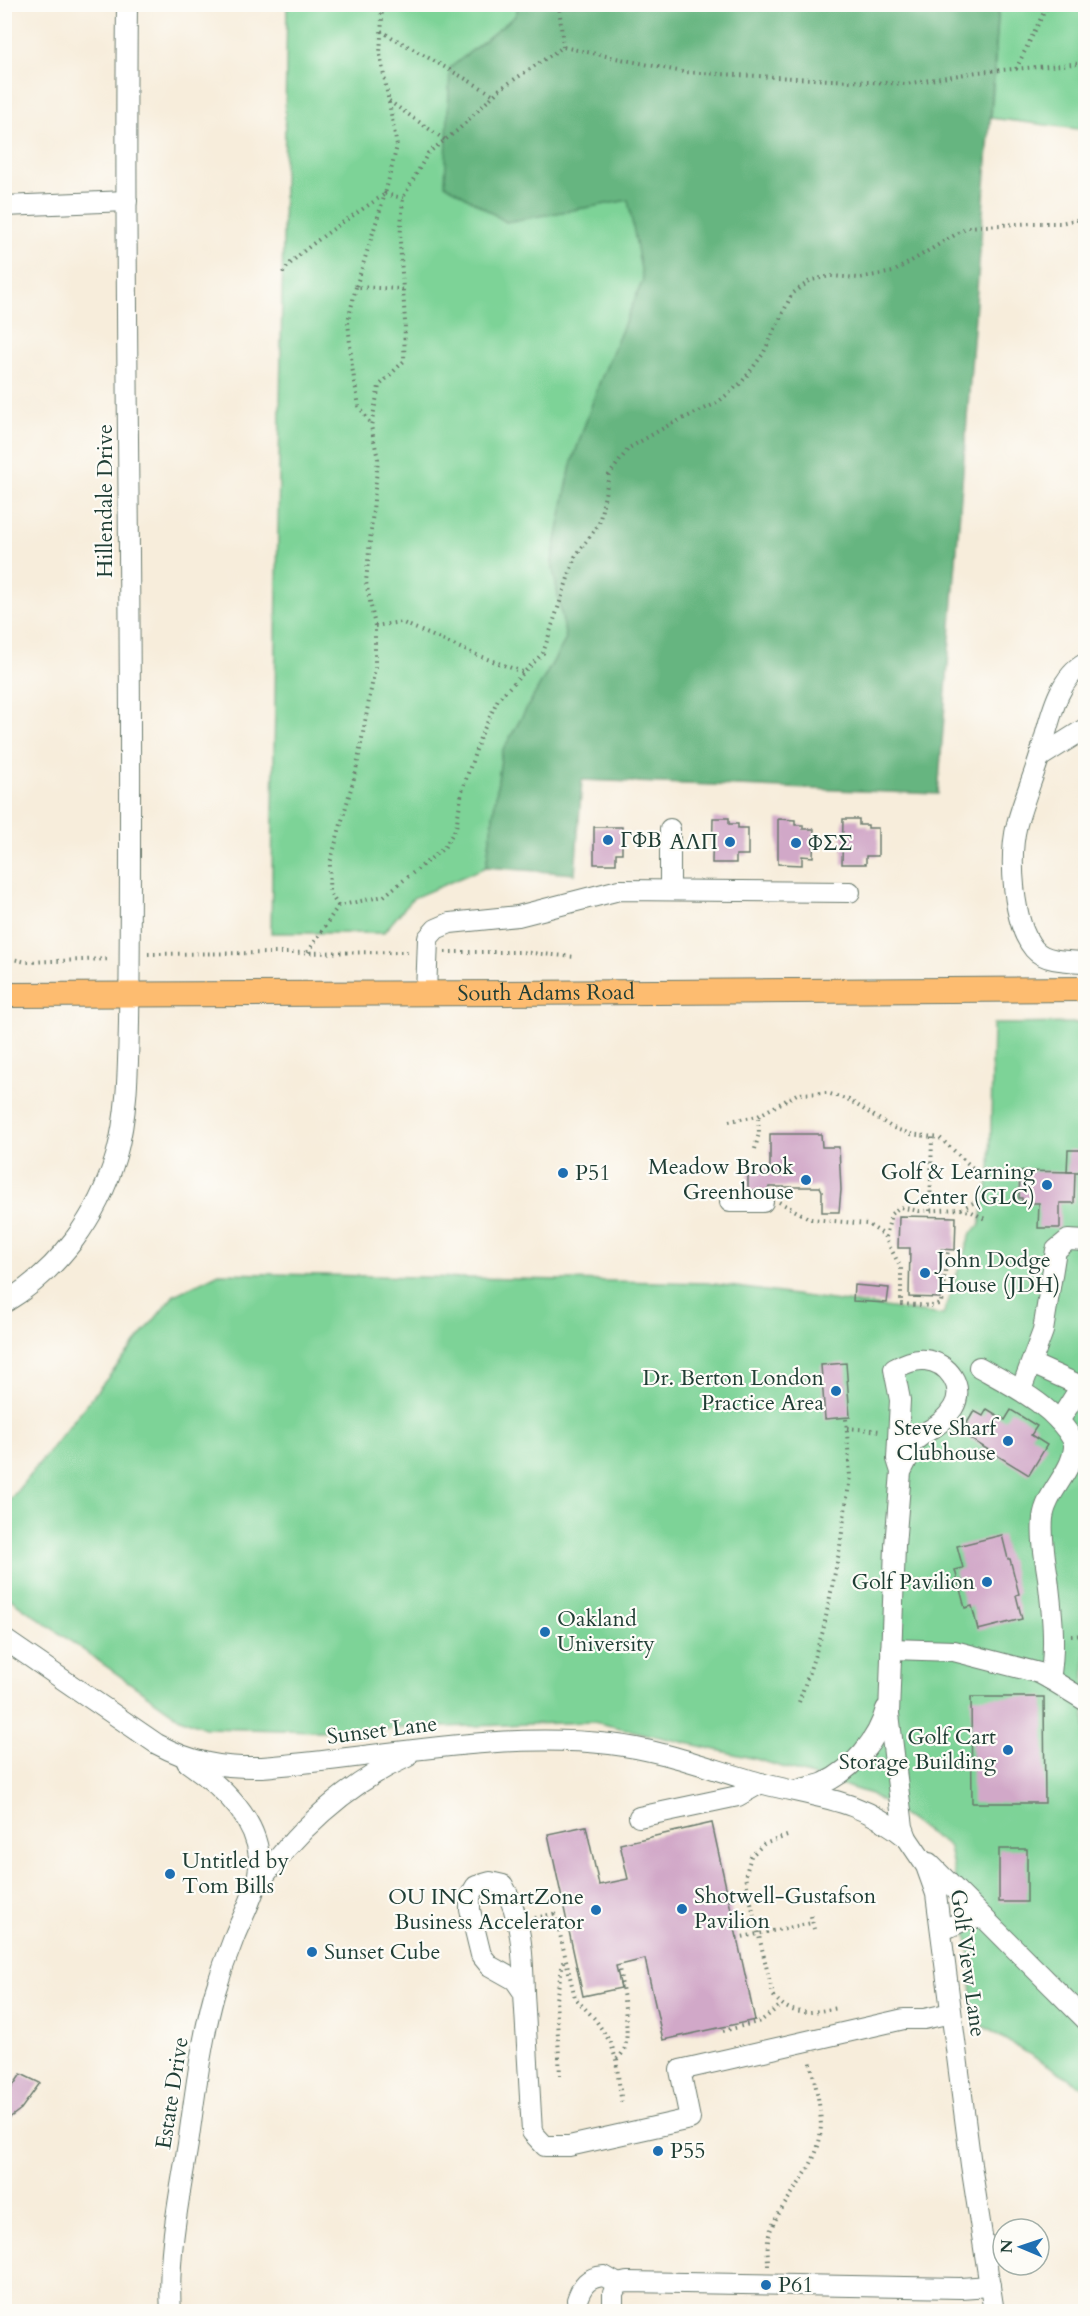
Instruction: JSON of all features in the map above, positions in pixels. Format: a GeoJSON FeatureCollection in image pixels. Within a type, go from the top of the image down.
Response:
{"type":"FeatureCollection","features":[{"type":"Feature","properties":{"kind":"main road","name":"South Adams Road"},"geometry":{"type":"LineString","coordinates":[[4,995],[129,997],[849,989],[1086,989]]}},
{"type":"Feature","properties":{"kind":"street","name":"Hillendale Drive"},"geometry":{"type":"LineString","coordinates":[[4,1303],[26,1289],[60,1258],[84,1224],[109,1177],[125,1104],[129,997],[127,4]]}},
{"type":"Feature","properties":{"kind":"street"},"geometry":{"type":"LineString","coordinates":[[4,206],[127,201]]}},
{"type":"Feature","properties":{"kind":"street"},"geometry":{"type":"LineString","coordinates":[[1086,663],[1071,673],[1061,691],[1017,826],[1014,867],[1017,908],[1024,933],[1034,950],[1052,959],[1086,962]]}},
{"type":"Feature","properties":{"kind":"street"},"geometry":{"type":"LineString","coordinates":[[1040,757],[1086,728]]}},
{"type":"Feature","properties":{"kind":"street"},"geometry":{"type":"LineString","coordinates":[[670,829],[670,890]]}},
{"type":"Feature","properties":{"kind":"street"},"geometry":{"type":"LineString","coordinates":[[426,994],[427,942],[430,934],[441,926],[518,916],[607,892],[670,890],[850,892]]}},
{"type":"Feature","properties":{"kind":"street"},"geometry":{"type":"LineString","coordinates":[[730,1202],[763,1202]]}},
{"type":"Feature","properties":{"kind":"street"},"geometry":{"type":"LineString","coordinates":[[1021,1390],[1043,1331],[1056,1250],[1068,1240],[1086,1241]]}},
{"type":"Feature","properties":{"kind":"street"},"geometry":{"type":"LineString","coordinates":[[927,1360],[939,1364],[950,1372],[957,1386],[955,1405],[940,1425],[911,1445],[908,1460],[901,1472],[897,1459],[900,1400],[894,1368],[907,1362],[927,1360]]}},
{"type":"Feature","properties":{"kind":"street"},"geometry":{"type":"LineString","coordinates":[[1032,1364],[1081,1386],[1059,1421]]}},
{"type":"Feature","properties":{"kind":"street"},"geometry":{"type":"LineString","coordinates":[[979,1367],[1021,1390],[1059,1421],[1071,1437],[1074,1449],[1073,1456],[1043,1516],[1042,1538],[1050,1592],[1053,1638],[1050,1679]]}},
{"type":"Feature","properties":{"kind":"street","name":"Golf View Lane"},"geometry":{"type":"LineString","coordinates":[[901,1472],[888,1696],[890,1733],[902,1816],[912,1844],[933,1881],[971,2165],[994,2312]]}},
{"type":"Feature","properties":{"kind":"street","name":"Sunset Lane"},"geometry":{"type":"LineString","coordinates":[[4,1639],[136,1730],[178,1755],[216,1766],[245,1767],[307,1763],[436,1748],[532,1741],[612,1744],[682,1758],[761,1783],[826,1797],[859,1808],[892,1826],[912,1844],[1086,2020]]}},
{"type":"Feature","properties":{"kind":"street"},"geometry":{"type":"LineString","coordinates":[[891,1649],[954,1651],[1039,1673],[1086,1701]]}},
{"type":"Feature","properties":{"kind":"street","name":"Sunset Lane"},"geometry":{"type":"LineString","coordinates":[[795,1791],[823,1784],[853,1762],[877,1734],[885,1714],[888,1696]]}},
{"type":"Feature","properties":{"kind":"street","name":"Estate Drive"},"geometry":{"type":"LineString","coordinates":[[254,1889],[300,1835],[346,1793],[389,1765],[436,1748]]}},
{"type":"Feature","properties":{"kind":"street","name":"Estate Drive"},"geometry":{"type":"LineString","coordinates":[[171,2312],[170,2284],[177,2214],[209,2017],[229,1950],[254,1889],[259,1859],[253,1832],[246,1819],[213,1782],[178,1755]]}},
{"type":"Feature","properties":{"kind":"street"},"geometry":{"type":"LineString","coordinates":[[639,1817],[738,1796],[761,1783]]}},
{"type":"Feature","properties":{"kind":"street"},"geometry":{"type":"LineString","coordinates":[[524,1994],[515,1980],[490,1966],[481,1955],[470,1910],[470,1896],[476,1886],[490,1882],[503,1885],[511,1898],[522,1949],[532,2132],[545,2146],[569,2146],[690,2119],[680,2070],[904,2019],[924,2019],[951,2013]]}},
{"type":"Feature","properties":{"kind":"street"},"geometry":{"type":"LineString","coordinates":[[941,1931],[969,1918],[984,1918]]}},
{"type":"Feature","properties":{"kind":"street"},"geometry":{"type":"LineString","coordinates":[[577,2300],[585,2283],[604,2276],[618,2284],[627,2282],[960,2288],[990,2286]]}},
{"type":"Feature","properties":{"kind":"street"},"geometry":{"type":"LineString","coordinates":[[613,2312],[613,2293],[618,2284]]}},
{"type":"Feature","properties":{"kind":"path"},"geometry":{"type":"LineString","coordinates":[[338,906],[329,891],[330,863],[356,771],[375,668],[375,627],[366,582],[378,459],[371,426],[359,406],[352,367],[348,321],[397,146],[380,54],[381,4]]}},
{"type":"Feature","properties":{"kind":"path"},"geometry":{"type":"LineString","coordinates":[[559,4],[563,47]]}},
{"type":"Feature","properties":{"kind":"path"},"geometry":{"type":"LineString","coordinates":[[1015,70],[1048,4]]}},
{"type":"Feature","properties":{"kind":"path"},"geometry":{"type":"LineString","coordinates":[[381,31],[494,95]]}},
{"type":"Feature","properties":{"kind":"path"},"geometry":{"type":"LineString","coordinates":[[371,426],[379,386],[404,361],[400,241],[403,198],[428,153],[494,95],[563,47],[683,72],[906,84],[977,72],[1086,63]]}},
{"type":"Feature","properties":{"kind":"path"},"geometry":{"type":"LineString","coordinates":[[388,101],[445,140]]}},
{"type":"Feature","properties":{"kind":"path"},"geometry":{"type":"LineString","coordinates":[[283,273],[286,267],[308,248],[385,194],[403,198]]}},
{"type":"Feature","properties":{"kind":"path"},"geometry":{"type":"LineString","coordinates":[[308,952],[338,906],[384,896],[444,848],[456,828],[462,791],[480,738],[498,699],[543,653],[575,557],[599,524],[609,475],[629,448],[669,425],[717,403],[742,382],[763,354],[792,294],[811,280],[831,276],[859,278],[892,272],[968,227],[1034,222],[1060,223],[1086,218]]}},
{"type":"Feature","properties":{"kind":"path"},"geometry":{"type":"LineString","coordinates":[[356,287],[403,289]]}},
{"type":"Feature","properties":{"kind":"path"},"geometry":{"type":"LineString","coordinates":[[375,627],[401,622],[474,654],[525,673]]}},
{"type":"Feature","properties":{"kind":"path"},"geometry":{"type":"LineString","coordinates":[[145,954],[413,952]]}},
{"type":"Feature","properties":{"kind":"path"},"geometry":{"type":"LineString","coordinates":[[440,952],[520,952],[576,957]]}},
{"type":"Feature","properties":{"kind":"path"},"geometry":{"type":"LineString","coordinates":[[4,957],[26,962],[114,959]]}},
{"type":"Feature","properties":{"kind":"path"},"geometry":{"type":"LineString","coordinates":[[729,1121],[758,1116],[797,1094],[827,1093],[849,1100],[893,1128],[911,1134],[940,1138],[986,1180]]}},
{"type":"Feature","properties":{"kind":"path"},"geometry":{"type":"LineString","coordinates":[[755,1149],[759,1133],[758,1116]]}},
{"type":"Feature","properties":{"kind":"path"},"geometry":{"type":"LineString","coordinates":[[930,1211],[932,1137]]}},
{"type":"Feature","properties":{"kind":"path"},"geometry":{"type":"LineString","coordinates":[[960,1209],[977,1201],[989,1189]]}},
{"type":"Feature","properties":{"kind":"path"},"geometry":{"type":"LineString","coordinates":[[763,1202],[784,1204],[811,1219],[867,1224],[875,1228],[886,1237],[893,1256],[901,1268],[901,1304],[934,1306],[941,1303],[948,1250]]}},
{"type":"Feature","properties":{"kind":"path"},"geometry":{"type":"LineString","coordinates":[[886,1237],[891,1214],[896,1208],[930,1211],[960,1209],[985,1219]]}},
{"type":"Feature","properties":{"kind":"path"},"geometry":{"type":"LineString","coordinates":[[799,1702],[823,1630],[839,1554],[850,1477],[846,1418]]}},
{"type":"Feature","properties":{"kind":"path"},"geometry":{"type":"LineString","coordinates":[[847,1428],[882,1431]]}},
{"type":"Feature","properties":{"kind":"path"},"geometry":{"type":"LineString","coordinates":[[787,1836],[764,1844],[751,1856],[745,1877],[773,1995],[781,2005],[795,2012],[808,2013],[838,2008]]}},
{"type":"Feature","properties":{"kind":"path"},"geometry":{"type":"LineString","coordinates":[[535,1918],[556,1913],[574,1998],[602,2029],[611,2043],[616,2060],[622,2104]]}},
{"type":"Feature","properties":{"kind":"path"},"geometry":{"type":"LineString","coordinates":[[811,1916],[814,1929]]}},
{"type":"Feature","properties":{"kind":"path"},"geometry":{"type":"LineString","coordinates":[[737,1938],[812,1923]]}},
{"type":"Feature","properties":{"kind":"path"},"geometry":{"type":"LineString","coordinates":[[560,2076],[556,1999],[564,1956]]}},
{"type":"Feature","properties":{"kind":"path"},"geometry":{"type":"LineString","coordinates":[[616,2060],[626,2046],[623,1991],[619,1968]]}},
{"type":"Feature","properties":{"kind":"path"},"geometry":{"type":"LineString","coordinates":[[723,2031],[761,2021],[781,2005]]}},
{"type":"Feature","properties":{"kind":"path"},"geometry":{"type":"LineString","coordinates":[[768,2264],[768,2242],[771,2230],[810,2166],[819,2144],[821,2127],[819,2107],[809,2053]]}},
{"type":"Feature","properties":{"kind":"green space"},"geometry":{"type":"Polygon","coordinates":[[[287,5],[519,5],[515,16],[450,68],[506,222],[629,200],[643,280],[599,384],[571,465],[552,562],[566,639],[502,752],[486,867],[413,898],[383,933],[271,933],[287,5]]]}},
{"type":"Feature","properties":{"kind":"green space"},"geometry":{"type":"Polygon","coordinates":[[[519,5],[999,5],[938,794],[582,780],[575,874],[486,867],[502,752],[566,639],[552,562],[571,465],[599,384],[643,280],[628,200],[506,222],[445,184],[450,68],[515,16],[519,5]]]}},
{"type":"Feature","properties":{"kind":"green space"},"geometry":{"type":"Polygon","coordinates":[[[999,5],[1085,5],[1085,130],[991,118],[999,5]]]}},
{"type":"Feature","properties":{"kind":"green space"},"geometry":{"type":"Polygon","coordinates":[[[1085,1023],[1085,2088],[973,2020],[970,1954],[949,1847],[871,1794],[756,1759],[594,1722],[318,1731],[205,1728],[180,1718],[5,1595],[5,1506],[174,1295],[219,1273],[707,1283],[943,1315],[971,1233],[980,1225],[990,1172],[993,1024],[1085,1023]]]}},
{"type":"Feature","properties":{"kind":"building","name":"AΛΠ"},"geometry":{"type":"Polygon","coordinates":[[[713,818],[729,818],[729,824],[738,824],[738,828],[748,828],[748,855],[736,855],[736,863],[712,863],[713,818]]]}},
{"type":"Feature","properties":{"kind":"building","name":"ΦΣΣ"},"geometry":{"type":"Polygon","coordinates":[[[778,819],[795,820],[795,825],[803,825],[803,829],[814,829],[813,857],[802,856],[802,865],[778,864],[778,819]]]}},
{"type":"Feature","properties":{"kind":"building"},"geometry":{"type":"Polygon","coordinates":[[[843,819],[859,819],[859,825],[878,828],[878,856],[866,856],[866,864],[842,864],[843,819]]]}},
{"type":"Feature","properties":{"kind":"building","name":"ΓΦB"},"geometry":{"type":"Polygon","coordinates":[[[594,827],[622,827],[622,853],[616,853],[616,864],[594,864],[594,827]]]}},
{"type":"Feature","properties":{"kind":"building"},"geometry":{"type":"Polygon","coordinates":[[[770,1134],[821,1134],[822,1147],[839,1147],[841,1190],[839,1212],[822,1212],[820,1187],[769,1187],[768,1191],[748,1190],[748,1168],[770,1168],[770,1134]]]}},
{"type":"Feature","properties":{"kind":"building"},"geometry":{"type":"Polygon","coordinates":[[[1068,1150],[1086,1150],[1086,1172],[1067,1172],[1068,1150]]]}},
{"type":"Feature","properties":{"kind":"building","name":"Golf & Learning Center (GLC)"},"geometry":{"type":"Polygon","coordinates":[[[1020,1171],[1075,1172],[1074,1203],[1060,1203],[1060,1228],[1038,1228],[1039,1203],[1022,1203],[1022,1198],[1019,1198],[1020,1171]]]}},
{"type":"Feature","properties":{"kind":"building","name":"John Dodge House (JDH)"},"geometry":{"type":"Polygon","coordinates":[[[899,1216],[956,1217],[955,1250],[941,1249],[940,1298],[909,1297],[910,1248],[898,1248],[899,1216]]]}},
{"type":"Feature","properties":{"kind":"building"},"geometry":{"type":"Polygon","coordinates":[[[854,1285],[889,1288],[887,1303],[853,1301],[854,1285]]]}},
{"type":"Feature","properties":{"kind":"building","name":"Dr. Berton London Practice Area"},"geometry":{"type":"Polygon","coordinates":[[[846,1363],[850,1417],[825,1419],[821,1365],[846,1363]]]}},
{"type":"Feature","properties":{"kind":"building","name":"Steve Sharf Clubhouse"},"geometry":{"type":"Polygon","coordinates":[[[987,1409],[1005,1420],[1011,1410],[1037,1426],[1031,1435],[1047,1445],[1029,1475],[969,1438],[973,1433],[964,1428],[974,1411],[983,1416],[987,1409]]]}},
{"type":"Feature","properties":{"kind":"building","name":"Golf Pavilion"},"geometry":{"type":"Polygon","coordinates":[[[1002,1535],[1019,1594],[1016,1595],[1022,1619],[978,1630],[972,1606],[965,1608],[955,1570],[963,1568],[957,1546],[1002,1535]]]}},
{"type":"Feature","properties":{"kind":"building","name":"Golf Cart Storage Building"},"geometry":{"type":"Polygon","coordinates":[[[971,1697],[1044,1697],[1045,1803],[972,1803],[971,1697]]]}},
{"type":"Feature","properties":{"kind":"building","name":"Shotwell-Gustafson Pavilion"},"geometry":{"type":"Polygon","coordinates":[[[712,1823],[755,2020],[663,2040],[645,1959],[616,1966],[621,1988],[583,1996],[548,1834],[586,1826],[599,1885],[628,1879],[620,1844],[712,1823]]]}},
{"type":"Feature","properties":{"kind":"building"},"geometry":{"type":"Polygon","coordinates":[[[999,1849],[1027,1849],[1027,1902],[999,1902],[999,1849]]]}},
{"type":"Feature","properties":{"kind":"building"},"geometry":{"type":"Polygon","coordinates":[[[21,2074],[40,2083],[21,2109],[4,2122],[4,2099],[21,2074]]]}},
{"type":"Feature","properties":{"kind":"place","name":"ΓΦB"},"geometry":{"type":"Point","coordinates":[608,840]}},
{"type":"Feature","properties":{"kind":"place","name":"AΛΠ"},"geometry":{"type":"Point","coordinates":[730,842]}},
{"type":"Feature","properties":{"kind":"place","name":"ΦΣΣ"},"geometry":{"type":"Point","coordinates":[796,843]}},
{"type":"Feature","properties":{"kind":"place","name":"P51"},"geometry":{"type":"Point","coordinates":[563,1173]}},
{"type":"Feature","properties":{"kind":"place","name":"Meadow Brook Greenhouse"},"geometry":{"type":"Point","coordinates":[806,1180]}},
{"type":"Feature","properties":{"kind":"place","name":"Golf & Learning Center (GLC)"},"geometry":{"type":"Point","coordinates":[1047,1185]}},
{"type":"Feature","properties":{"kind":"place","name":"John Dodge House (JDH)"},"geometry":{"type":"Point","coordinates":[925,1273]}},
{"type":"Feature","properties":{"kind":"place","name":"Dr. Berton London Practice Area"},"geometry":{"type":"Point","coordinates":[836,1391]}},
{"type":"Feature","properties":{"kind":"place","name":"Steve Sharf Clubhouse"},"geometry":{"type":"Point","coordinates":[1008,1441]}},
{"type":"Feature","properties":{"kind":"place","name":"Golf Pavilion"},"geometry":{"type":"Point","coordinates":[987,1582]}},
{"type":"Feature","properties":{"kind":"place","name":"Oakland University"},"geometry":{"type":"Point","coordinates":[545,1632]}},
{"type":"Feature","properties":{"kind":"place","name":"Golf Cart Storage Building"},"geometry":{"type":"Point","coordinates":[1008,1750]}},
{"type":"Feature","properties":{"kind":"place","name":"Untitled by Tom Bills"},"geometry":{"type":"Point","coordinates":[170,1874]}},
{"type":"Feature","properties":{"kind":"place","name":"Shotwell-Gustafson Pavilion"},"geometry":{"type":"Point","coordinates":[682,1909]}},
{"type":"Feature","properties":{"kind":"place","name":"OU INC SmartZone Business Accelerator"},"geometry":{"type":"Point","coordinates":[596,1910]}},
{"type":"Feature","properties":{"kind":"place","name":"Sunset Cube"},"geometry":{"type":"Point","coordinates":[312,1952]}},
{"type":"Feature","properties":{"kind":"place","name":"P55"},"geometry":{"type":"Point","coordinates":[658,2151]}},
{"type":"Feature","properties":{"kind":"place","name":"P61"},"geometry":{"type":"Point","coordinates":[766,2285]}}]}
